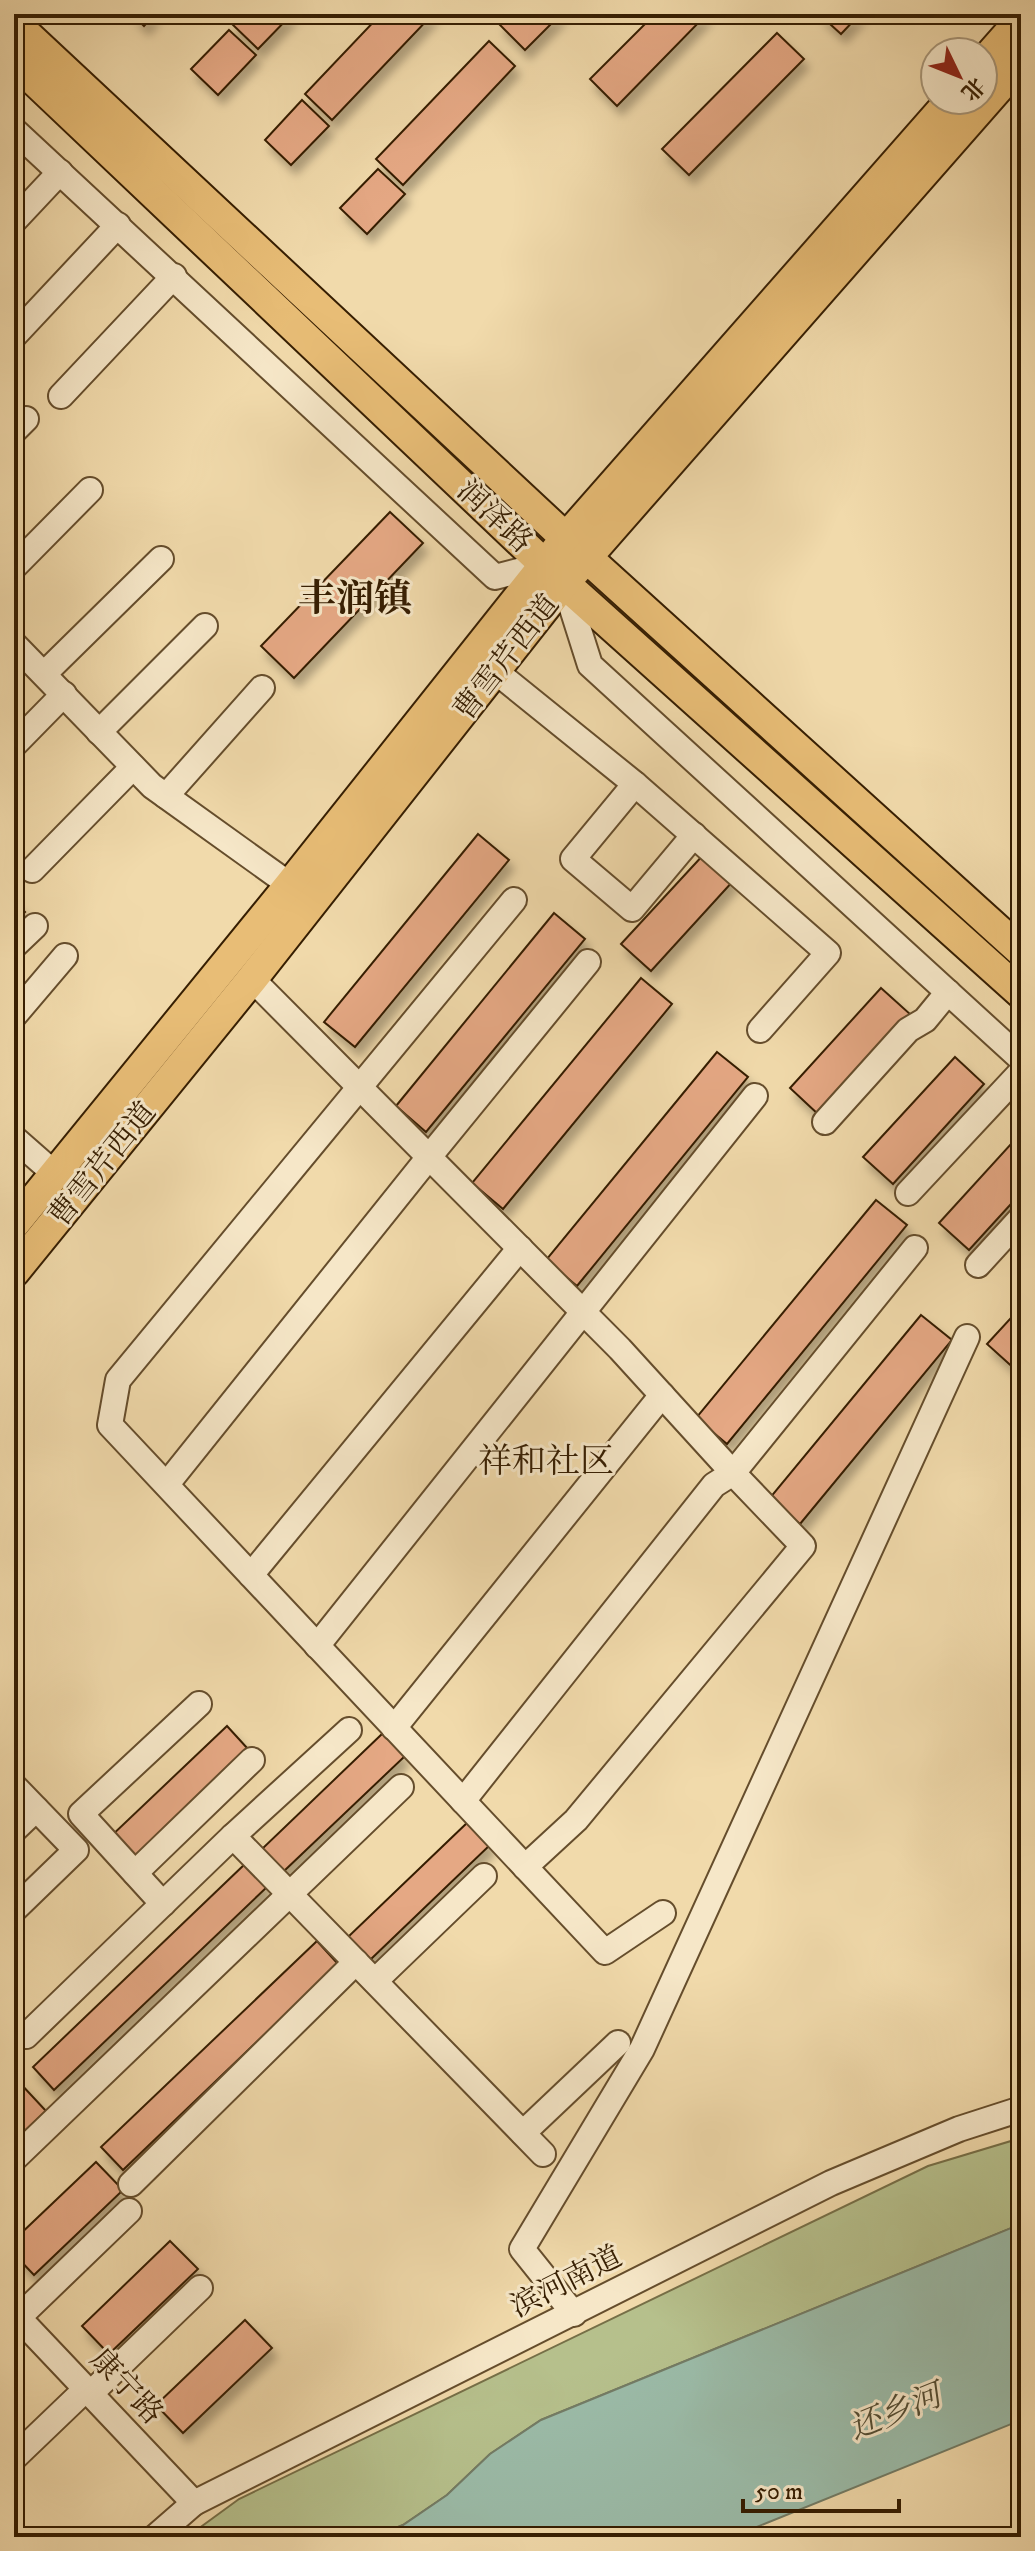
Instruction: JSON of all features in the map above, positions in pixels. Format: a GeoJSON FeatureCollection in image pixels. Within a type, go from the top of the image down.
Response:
{"type":"FeatureCollection","features":[{"type":"Feature","properties":{"kind":"main road"},"geometry":{"type":"LineString","coordinates":[[999,45],[1021,20]]}},
{"type":"Feature","properties":{"kind":"main road","name":"润泽路"},"geometry":{"type":"LineString","coordinates":[[14,23],[576,548],[1021,951]]}},
{"type":"Feature","properties":{"kind":"main road","name":"润泽路"},"geometry":{"type":"LineString","coordinates":[[14,61],[554,573],[1021,993]]}},
{"type":"Feature","properties":{"kind":"main road","name":"曹雪芹西道"},"geometry":{"type":"LineString","coordinates":[[14,1224],[290,885],[554,573],[1021,62]]}},
{"type":"Feature","properties":{"kind":"main road","name":"曹雪芹西道"},"geometry":{"type":"LineString","coordinates":[[576,548],[938,116]]}},
{"type":"Feature","properties":{"kind":"main road","name":"曹雪芹西道"},"geometry":{"type":"LineString","coordinates":[[14,1272],[252,979],[495,671],[554,573]]}},
{"type":"Feature","properties":{"kind":"street"},"geometry":{"type":"LineString","coordinates":[[14,130],[495,577],[554,573],[590,665],[1021,1059]]}},
{"type":"Feature","properties":{"kind":"street"},"geometry":{"type":"LineString","coordinates":[[14,221],[60,172]]}},
{"type":"Feature","properties":{"kind":"street"},"geometry":{"type":"LineString","coordinates":[[14,336],[118,225]]}},
{"type":"Feature","properties":{"kind":"street"},"geometry":{"type":"LineString","coordinates":[[61,396],[174,276]]}},
{"type":"Feature","properties":{"kind":"street"},"geometry":{"type":"LineString","coordinates":[[14,567],[90,490]]}},
{"type":"Feature","properties":{"kind":"street"},"geometry":{"type":"LineString","coordinates":[[44,674],[161,559]]}},
{"type":"Feature","properties":{"kind":"street"},"geometry":{"type":"LineString","coordinates":[[99,732],[205,626]]}},
{"type":"Feature","properties":{"kind":"street"},"geometry":{"type":"LineString","coordinates":[[14,644],[152,786],[290,885]]}},
{"type":"Feature","properties":{"kind":"street"},"geometry":{"type":"LineString","coordinates":[[495,671],[635,784],[828,953],[760,1030]]}},
{"type":"Feature","properties":{"kind":"street"},"geometry":{"type":"LineString","coordinates":[[166,796],[262,688]]}},
{"type":"Feature","properties":{"kind":"street"},"geometry":{"type":"LineString","coordinates":[[14,745],[64,694]]}},
{"type":"Feature","properties":{"kind":"street"},"geometry":{"type":"LineString","coordinates":[[32,870],[133,767]]}},
{"type":"Feature","properties":{"kind":"street"},"geometry":{"type":"LineString","coordinates":[[635,784],[573,859],[632,909],[694,835]]}},
{"type":"Feature","properties":{"kind":"street"},"geometry":{"type":"LineString","coordinates":[[514,900],[118,1380],[110,1425],[605,1952],[663,1913]]}},
{"type":"Feature","properties":{"kind":"street"},"geometry":{"type":"LineString","coordinates":[[14,946],[35,926]]}},
{"type":"Feature","properties":{"kind":"street"},"geometry":{"type":"LineString","coordinates":[[14,1016],[65,956]]}},
{"type":"Feature","properties":{"kind":"street"},"geometry":{"type":"LineString","coordinates":[[167,1484],[588,962]]}},
{"type":"Feature","properties":{"kind":"street"},"geometry":{"type":"LineString","coordinates":[[252,979],[583,1312],[803,1546],[576,1820],[525,1867]]}},
{"type":"Feature","properties":{"kind":"street"},"geometry":{"type":"LineString","coordinates":[[825,1122],[908,1030],[925,1020],[948,992]]}},
{"type":"Feature","properties":{"kind":"street"},"geometry":{"type":"LineString","coordinates":[[908,1193],[1021,1072]]}},
{"type":"Feature","properties":{"kind":"street"},"geometry":{"type":"LineString","coordinates":[[317,1646],[755,1096]]}},
{"type":"Feature","properties":{"kind":"street"},"geometry":{"type":"LineString","coordinates":[[14,1138],[55,1174]]}},
{"type":"Feature","properties":{"kind":"street"},"geometry":{"type":"LineString","coordinates":[[978,1265],[1021,1218]]}},
{"type":"Feature","properties":{"kind":"street"},"geometry":{"type":"LineString","coordinates":[[251,1575],[520,1248]]}},
{"type":"Feature","properties":{"kind":"street"},"geometry":{"type":"LineString","coordinates":[[463,1801],[714,1485],[733,1473],[915,1248]]}},
{"type":"Feature","properties":{"kind":"street"},"geometry":{"type":"LineString","coordinates":[[574,2314],[522,2249],[642,2049],[967,1337]]}},
{"type":"Feature","properties":{"kind":"street"},"geometry":{"type":"LineString","coordinates":[[394,1728],[662,1395]]}},
{"type":"Feature","properties":{"kind":"street"},"geometry":{"type":"LineString","coordinates":[[163,1904],[81,1814],[199,1704]]}},
{"type":"Feature","properties":{"kind":"street"},"geometry":{"type":"LineString","coordinates":[[26,2036],[233,1836],[349,1730]]}},
{"type":"Feature","properties":{"kind":"street"},"geometry":{"type":"LineString","coordinates":[[135,1873],[252,1760]]}},
{"type":"Feature","properties":{"kind":"street"},"geometry":{"type":"LineString","coordinates":[[14,1786],[76,1850],[14,1910]]}},
{"type":"Feature","properties":{"kind":"street"},"geometry":{"type":"LineString","coordinates":[[14,2159],[401,1787]]}},
{"type":"Feature","properties":{"kind":"street"},"geometry":{"type":"LineString","coordinates":[[14,1830],[36,1809]]}},
{"type":"Feature","properties":{"kind":"street"},"geometry":{"type":"LineString","coordinates":[[233,1836],[543,2154]]}},
{"type":"Feature","properties":{"kind":"street"},"geometry":{"type":"LineString","coordinates":[[375,1981],[484,1876]]}},
{"type":"Feature","properties":{"kind":"street"},"geometry":{"type":"LineString","coordinates":[[131,2184],[356,1962]]}},
{"type":"Feature","properties":{"kind":"street"},"geometry":{"type":"LineString","coordinates":[[523,2133],[618,2043]]}},
{"type":"Feature","properties":{"kind":"street","name":"滨河南道"},"geometry":{"type":"LineString","coordinates":[[155,2537],[194,2503],[831,2183],[959,2129],[1021,2109]]}},
{"type":"Feature","properties":{"kind":"street"},"geometry":{"type":"LineString","coordinates":[[16,2316],[129,2211]]}},
{"type":"Feature","properties":{"kind":"street"},"geometry":{"type":"LineString","coordinates":[[14,2458],[200,2288]]}},
{"type":"Feature","properties":{"kind":"street","name":"康宁路"},"geometry":{"type":"LineString","coordinates":[[16,2316],[194,2503]]}},
{"type":"Feature","properties":{"kind":"green space"},"geometry":{"type":"Polygon","coordinates":[[[1021,2138],[1021,2224],[541,2420],[490,2454],[447,2495],[403,2525],[374,2537],[187,2537],[239,2499],[928,2166],[1021,2138]]]}},
{"type":"Feature","properties":{"kind":"water","name":"还乡河"},"geometry":{"type":"Polygon","coordinates":[[[1021,2224],[1021,2420],[732,2537],[374,2537],[403,2525],[447,2495],[490,2454],[541,2420],[1021,2224]]]}},
{"type":"Feature","properties":{"kind":"building"},"geometry":{"type":"Polygon","coordinates":[[[132,14],[155,14],[144,26],[132,14]]]}},
{"type":"Feature","properties":{"kind":"building"},"geometry":{"type":"Polygon","coordinates":[[[240,14],[292,14],[258,49],[231,23],[240,14]]]}},
{"type":"Feature","properties":{"kind":"building"},"geometry":{"type":"Polygon","coordinates":[[[381,14],[433,14],[332,120],[305,94],[381,14]]]}},
{"type":"Feature","properties":{"kind":"building"},"geometry":{"type":"Polygon","coordinates":[[[508,14],[561,14],[525,50],[499,24],[508,14]]]}},
{"type":"Feature","properties":{"kind":"building"},"geometry":{"type":"Polygon","coordinates":[[[655,14],[707,14],[617,106],[590,79],[655,14]]]}},
{"type":"Feature","properties":{"kind":"building"},"geometry":{"type":"Polygon","coordinates":[[[819,14],[860,14],[841,34],[819,14]]]}},
{"type":"Feature","properties":{"kind":"building"},"geometry":{"type":"Polygon","coordinates":[[[229,30],[256,55],[218,95],[191,69],[229,30]]]}},
{"type":"Feature","properties":{"kind":"building"},"geometry":{"type":"Polygon","coordinates":[[[777,33],[804,59],[689,175],[662,149],[777,33]]]}},
{"type":"Feature","properties":{"kind":"building"},"geometry":{"type":"Polygon","coordinates":[[[489,41],[515,66],[403,185],[376,159],[489,41]]]}},
{"type":"Feature","properties":{"kind":"building"},"geometry":{"type":"Polygon","coordinates":[[[302,100],[329,126],[291,165],[265,140],[302,100]]]}},
{"type":"Feature","properties":{"kind":"building"},"geometry":{"type":"Polygon","coordinates":[[[378,169],[405,194],[367,234],[340,208],[378,169]]]}},
{"type":"Feature","properties":{"kind":"building"},"geometry":{"type":"Polygon","coordinates":[[[390,512],[423,543],[294,678],[261,646],[390,512]]]}},
{"type":"Feature","properties":{"kind":"building"},"geometry":{"type":"Polygon","coordinates":[[[478,834],[509,860],[355,1047],[324,1022],[478,834]]]}},
{"type":"Feature","properties":{"kind":"building"},"geometry":{"type":"Polygon","coordinates":[[[705,853],[734,880],[651,971],[621,944],[705,853]]]}},
{"type":"Feature","properties":{"kind":"building"},"geometry":{"type":"Polygon","coordinates":[[[14,901],[25,912],[14,923],[14,901]]]}},
{"type":"Feature","properties":{"kind":"building"},"geometry":{"type":"Polygon","coordinates":[[[554,913],[585,939],[426,1132],[396,1106],[554,913]]]}},
{"type":"Feature","properties":{"kind":"building"},"geometry":{"type":"Polygon","coordinates":[[[641,978],[672,1004],[503,1209],[472,1183],[641,978]]]}},
{"type":"Feature","properties":{"kind":"building"},"geometry":{"type":"Polygon","coordinates":[[[881,988],[911,1015],[819,1115],[790,1088],[881,988]]]}},
{"type":"Feature","properties":{"kind":"building"},"geometry":{"type":"Polygon","coordinates":[[[717,1052],[748,1077],[577,1286],[546,1260],[717,1052]]]}},
{"type":"Feature","properties":{"kind":"building"},"geometry":{"type":"Polygon","coordinates":[[[955,1057],[984,1084],[893,1184],[863,1157],[955,1057]]]}},
{"type":"Feature","properties":{"kind":"building"},"geometry":{"type":"Polygon","coordinates":[[[1021,1133],[1021,1193],[969,1250],[939,1223],[1021,1133]]]}},
{"type":"Feature","properties":{"kind":"building"},"geometry":{"type":"Polygon","coordinates":[[[876,1200],[907,1225],[727,1444],[696,1418],[876,1200]]]}},
{"type":"Feature","properties":{"kind":"building"},"geometry":{"type":"Polygon","coordinates":[[[1021,1307],[1021,1366],[1017,1371],[987,1344],[1021,1307]]]}},
{"type":"Feature","properties":{"kind":"building"},"geometry":{"type":"Polygon","coordinates":[[[921,1315],[952,1340],[800,1524],[769,1499],[921,1315]]]}},
{"type":"Feature","properties":{"kind":"building"},"geometry":{"type":"Polygon","coordinates":[[[227,1726],[248,1749],[130,1862],[108,1839],[227,1726]]]}},
{"type":"Feature","properties":{"kind":"building"},"geometry":{"type":"Polygon","coordinates":[[[383,1733],[405,1756],[283,1872],[262,1849],[383,1733]]]}},
{"type":"Feature","properties":{"kind":"building"},"geometry":{"type":"Polygon","coordinates":[[[469,1821],[491,1844],[370,1960],[348,1937],[469,1821]]]}},
{"type":"Feature","properties":{"kind":"building"},"geometry":{"type":"Polygon","coordinates":[[[246,1863],[268,1886],[54,2090],[33,2067],[246,1863]]]}},
{"type":"Feature","properties":{"kind":"building"},"geometry":{"type":"Polygon","coordinates":[[[317,1941],[338,1964],[123,2170],[101,2147],[317,1941]]]}},
{"type":"Feature","properties":{"kind":"building"},"geometry":{"type":"Polygon","coordinates":[[[19,2082],[46,2111],[14,2141],[14,2087],[19,2082]]]}},
{"type":"Feature","properties":{"kind":"building"},"geometry":{"type":"Polygon","coordinates":[[[96,2162],[123,2190],[34,2275],[14,2254],[14,2240],[96,2162]]]}},
{"type":"Feature","properties":{"kind":"building"},"geometry":{"type":"Polygon","coordinates":[[[170,2241],[198,2269],[109,2354],[82,2326],[170,2241]]]}},
{"type":"Feature","properties":{"kind":"building"},"geometry":{"type":"Polygon","coordinates":[[[245,2320],[272,2348],[183,2433],[156,2405],[245,2320]]]}},
{"type":"Feature","properties":{"kind":"district","name":"丰润镇"},"geometry":{"type":"Point","coordinates":[355,598]}},
{"type":"Feature","properties":{"kind":"district","name":"祥和社区"},"geometry":{"type":"Point","coordinates":[546,1460]}}]}
